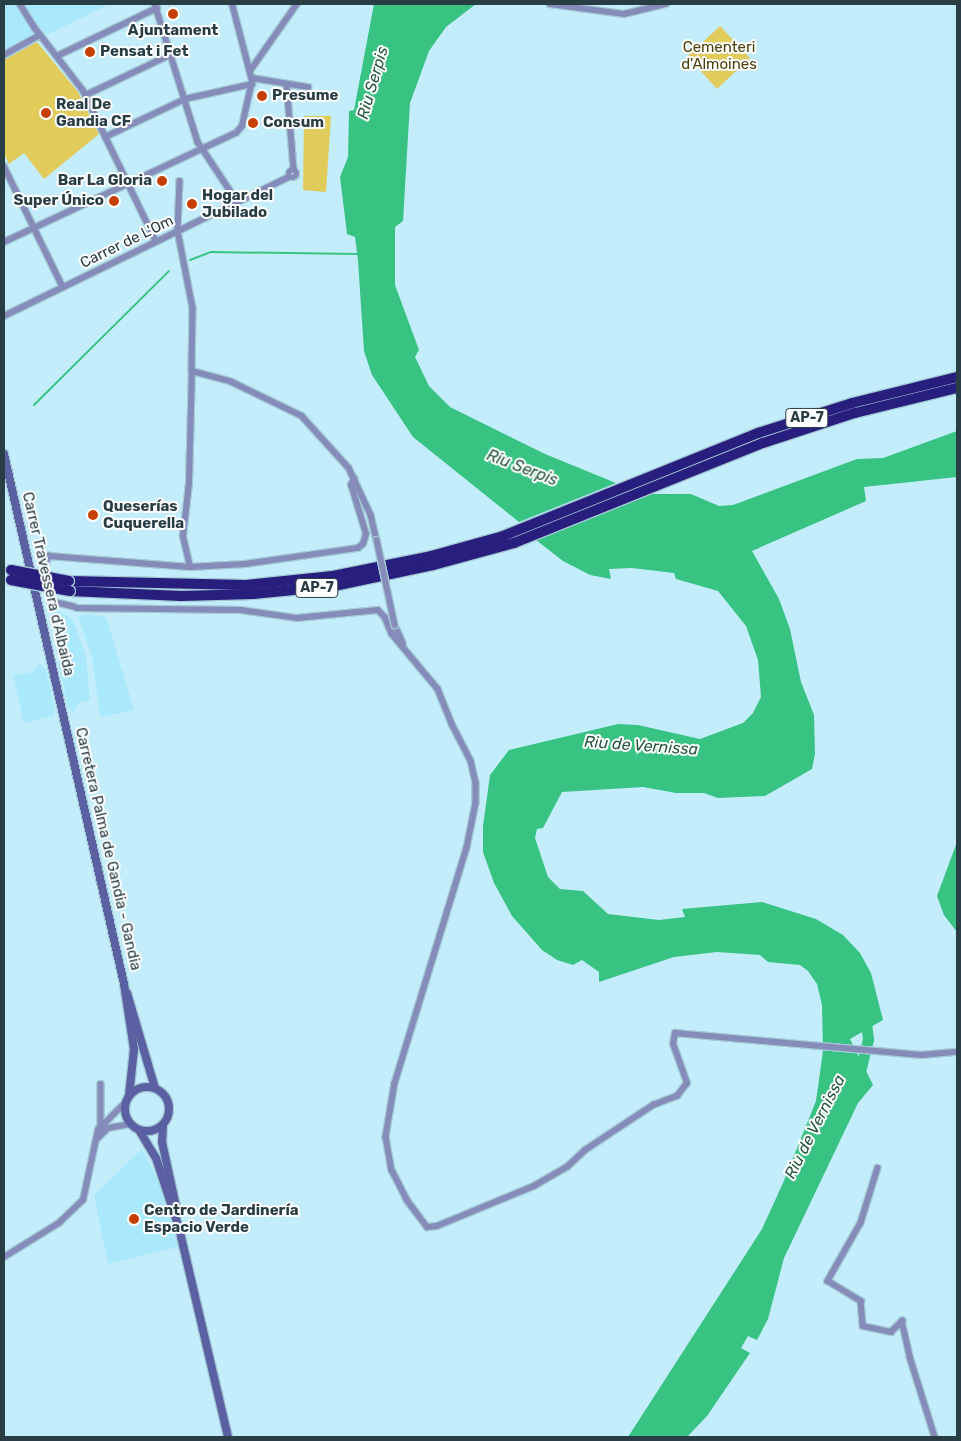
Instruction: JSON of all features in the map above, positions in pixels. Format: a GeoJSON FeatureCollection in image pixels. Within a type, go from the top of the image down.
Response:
{"type":"FeatureCollection","features":[{"type":"Feature","properties":{"kind":"highway","name":"AP-7"},"geometry":{"type":"LineString","coordinates":[[7,574],[70,586],[217,596],[315,588],[433,565],[514,543],[553,522],[664,476],[758,433],[852,403],[957,377]]}},
{"type":"Feature","properties":{"kind":"highway","name":"AP-7"},"geometry":{"type":"LineString","coordinates":[[664,476],[855,413],[957,388]]}},
{"type":"Feature","properties":{"kind":"main road","name":"Carrer Travessera d'Albaida"},"geometry":{"type":"LineString","coordinates":[[4,454],[64,720]]}},
{"type":"Feature","properties":{"kind":"main road","name":"Carretera Palma de Gandia - Gandia"},"geometry":{"type":"LineString","coordinates":[[64,720],[124,984],[155,1088]]}},
{"type":"Feature","properties":{"kind":"main road","name":"Carretera Palma de Gandia - Gandia"},"geometry":{"type":"LineString","coordinates":[[124,984],[134,1049],[127,1099]]}},
{"type":"Feature","properties":{"kind":"main road"},"geometry":{"type":"LineString","coordinates":[[179,1228],[176,1196],[162,1142],[163,1125],[168,1104],[155,1088],[140,1088],[127,1099],[124,1110],[130,1124],[139,1130],[156,1158],[179,1228],[228,1437]]}},
{"type":"Feature","properties":{"kind":"main road"},"geometry":{"type":"LineString","coordinates":[[139,1130],[151,1131],[163,1125]]}},
{"type":"Feature","properties":{"kind":"street"},"geometry":{"type":"LineString","coordinates":[[20,4],[40,35],[86,95],[156,241]]}},
{"type":"Feature","properties":{"kind":"street"},"geometry":{"type":"LineString","coordinates":[[232,4],[251,77]]}},
{"type":"Feature","properties":{"kind":"street"},"geometry":{"type":"LineString","coordinates":[[4,242],[200,147],[236,133],[242,126],[251,77],[297,4]]}},
{"type":"Feature","properties":{"kind":"street"},"geometry":{"type":"LineString","coordinates":[[550,4],[624,14],[666,4]]}},
{"type":"Feature","properties":{"kind":"street"},"geometry":{"type":"LineString","coordinates":[[57,56],[156,6],[200,147],[237,201]]}},
{"type":"Feature","properties":{"kind":"street"},"geometry":{"type":"LineString","coordinates":[[4,55],[40,35]]}},
{"type":"Feature","properties":{"kind":"street"},"geometry":{"type":"LineString","coordinates":[[86,95],[172,54]]}},
{"type":"Feature","properties":{"kind":"street"},"geometry":{"type":"LineString","coordinates":[[105,137],[185,99],[251,77],[308,87]]}},
{"type":"Feature","properties":{"kind":"street","name":"Carrer de L'Om"},"geometry":{"type":"LineString","coordinates":[[4,316],[289,177],[288,173],[294,170],[287,84]]}},
{"type":"Feature","properties":{"kind":"street"},"geometry":{"type":"LineString","coordinates":[[4,166],[63,287]]}},
{"type":"Feature","properties":{"kind":"street"},"geometry":{"type":"LineString","coordinates":[[180,181],[178,231],[193,308],[189,483],[184,536],[190,567]]}},
{"type":"Feature","properties":{"kind":"street"},"geometry":{"type":"LineString","coordinates":[[192,371],[214,375],[299,413],[332,445],[354,479],[371,515],[395,624],[404,645]]}},
{"type":"Feature","properties":{"kind":"street"},"geometry":{"type":"LineString","coordinates":[[354,479],[351,485],[366,534],[363,544],[358,548],[254,563],[190,567],[49,556],[44,568],[54,602],[76,608],[247,610],[297,618],[374,609],[383,614],[392,634],[404,645],[438,689],[452,724],[471,761],[476,783],[476,803],[467,848],[388,1114],[387,1146],[392,1170],[423,1224],[427,1227],[437,1226],[534,1186],[567,1167],[585,1150],[653,1105],[677,1096],[687,1083],[673,1044],[675,1033],[840,1046],[921,1056],[957,1052]]}},
{"type":"Feature","properties":{"kind":"street"},"geometry":{"type":"LineString","coordinates":[[4,1257],[59,1223],[83,1200],[96,1140],[101,1126],[101,1084]]}},
{"type":"Feature","properties":{"kind":"street"},"geometry":{"type":"LineString","coordinates":[[101,1126],[127,1099]]}},
{"type":"Feature","properties":{"kind":"street"},"geometry":{"type":"LineString","coordinates":[[100,1113],[109,1119]]}},
{"type":"Feature","properties":{"kind":"street"},"geometry":{"type":"LineString","coordinates":[[101,1126],[108,1128],[130,1124]]}},
{"type":"Feature","properties":{"kind":"street"},"geometry":{"type":"LineString","coordinates":[[96,1140],[108,1128]]}},
{"type":"Feature","properties":{"kind":"street"},"geometry":{"type":"LineString","coordinates":[[878,1168],[861,1224],[828,1281],[861,1301],[863,1326],[891,1332],[902,1321],[910,1357],[935,1437]]}},
{"type":"Feature","properties":{"kind":"shaded area"},"geometry":{"type":"Polygon","coordinates":[[[4,4],[110,4],[47,35],[41,29],[4,50],[4,4]]]}},
{"type":"Feature","properties":{"kind":"shaded area"},"geometry":{"type":"Polygon","coordinates":[[[52,607],[72,619],[86,655],[90,700],[78,703],[73,712],[68,708],[58,662],[61,657],[49,608],[52,607]]]}},
{"type":"Feature","properties":{"kind":"shaded area"},"geometry":{"type":"Polygon","coordinates":[[[84,614],[106,617],[134,710],[100,717],[92,656],[78,617],[84,614]]]}},
{"type":"Feature","properties":{"kind":"shaded area"},"geometry":{"type":"Polygon","coordinates":[[[39,664],[46,669],[55,711],[53,716],[24,723],[13,675],[33,672],[39,664]]]}},
{"type":"Feature","properties":{"kind":"shaded area","name":"Centro de Jardinería Espacio Verde"},"geometry":{"type":"Polygon","coordinates":[[[142,1149],[160,1183],[178,1247],[108,1264],[94,1195],[142,1149]]]}},
{"type":"Feature","properties":{"kind":"green space","name":"Cementeri d'Almoines"},"geometry":{"type":"Polygon","coordinates":[[[720,26],[750,58],[717,89],[687,57],[720,26]]]}},
{"type":"Feature","properties":{"kind":"green space","name":"Real De Gandia CF"},"geometry":{"type":"Polygon","coordinates":[[[37,42],[78,92],[99,134],[44,179],[24,153],[9,164],[4,153],[4,60],[37,42]]]}},
{"type":"Feature","properties":{"kind":"green space"},"geometry":{"type":"Polygon","coordinates":[[[304,116],[331,116],[326,192],[303,190],[304,116]]]}},
{"type":"Feature","properties":{"kind":"water","name":"Riu Serpis"},"geometry":{"type":"Polygon","coordinates":[[[374,4],[476,4],[446,27],[429,51],[410,103],[403,221],[395,227],[395,285],[419,350],[415,357],[429,386],[450,407],[545,454],[616,483],[519,522],[413,437],[372,375],[364,351],[355,237],[347,234],[340,177],[348,157],[349,111],[354,110],[374,4]]]}},
{"type":"Feature","properties":{"kind":"water"},"geometry":{"type":"Polygon","coordinates":[[[957,431],[957,477],[864,487],[866,501],[752,551],[779,599],[790,629],[801,682],[814,715],[815,754],[812,769],[765,796],[718,798],[704,793],[676,793],[643,787],[562,792],[543,828],[537,829],[535,838],[548,877],[560,889],[583,891],[608,914],[659,920],[685,917],[682,909],[762,902],[816,919],[843,935],[860,953],[871,973],[883,1020],[850,1039],[873,1085],[858,1103],[784,1258],[768,1319],[757,1340],[748,1336],[741,1348],[750,1353],[707,1416],[687,1437],[628,1437],[762,1229],[783,1183],[816,1101],[823,1051],[822,1005],[817,984],[808,971],[800,965],[768,962],[760,955],[717,952],[674,957],[599,982],[599,972],[582,960],[573,965],[557,960],[542,950],[512,916],[494,883],[483,852],[483,826],[490,775],[509,750],[618,724],[638,725],[700,739],[743,723],[753,713],[761,697],[758,660],[746,626],[718,591],[676,579],[674,573],[632,568],[609,569],[611,579],[590,575],[563,561],[536,540],[650,494],[691,494],[719,506],[733,505],[857,459],[883,458],[957,431]]]}},
{"type":"Feature","properties":{"kind":"water"},"geometry":{"type":"Polygon","coordinates":[[[957,842],[957,932],[944,915],[937,896],[957,842]]]}},
{"type":"Feature","properties":{"kind":"waterway"},"geometry":{"type":"LineString","coordinates":[[190,260],[211,252],[359,254]]}},
{"type":"Feature","properties":{"kind":"waterway"},"geometry":{"type":"LineString","coordinates":[[34,405],[169,271]]}},
{"type":"Feature","properties":{"kind":"waterway","name":"Riu de Vernissa"},"geometry":{"type":"LineString","coordinates":[[858,1080],[868,1039],[865,1015]]}},
{"type":"Feature","properties":{"kind":"place","name":"Ajuntament"},"geometry":{"type":"Point","coordinates":[173,14]}},
{"type":"Feature","properties":{"kind":"place","name":"Pensat i Fet"},"geometry":{"type":"Point","coordinates":[90,52]}},
{"type":"Feature","properties":{"kind":"place","name":"Presume"},"geometry":{"type":"Point","coordinates":[262,96]}},
{"type":"Feature","properties":{"kind":"place","name":"Real De Gandia CF"},"geometry":{"type":"Point","coordinates":[46,113]}},
{"type":"Feature","properties":{"kind":"place","name":"Consum"},"geometry":{"type":"Point","coordinates":[253,123]}},
{"type":"Feature","properties":{"kind":"place","name":"Bar La Gloria"},"geometry":{"type":"Point","coordinates":[162,181]}},
{"type":"Feature","properties":{"kind":"place","name":"Super Único"},"geometry":{"type":"Point","coordinates":[114,201]}},
{"type":"Feature","properties":{"kind":"place","name":"Hogar del Jubilado"},"geometry":{"type":"Point","coordinates":[192,204]}},
{"type":"Feature","properties":{"kind":"place","name":"Queserías Cuquerella"},"geometry":{"type":"Point","coordinates":[93,515]}},
{"type":"Feature","properties":{"kind":"place","name":"Centro de Jardinería Espacio Verde"},"geometry":{"type":"Point","coordinates":[134,1219]}}]}
